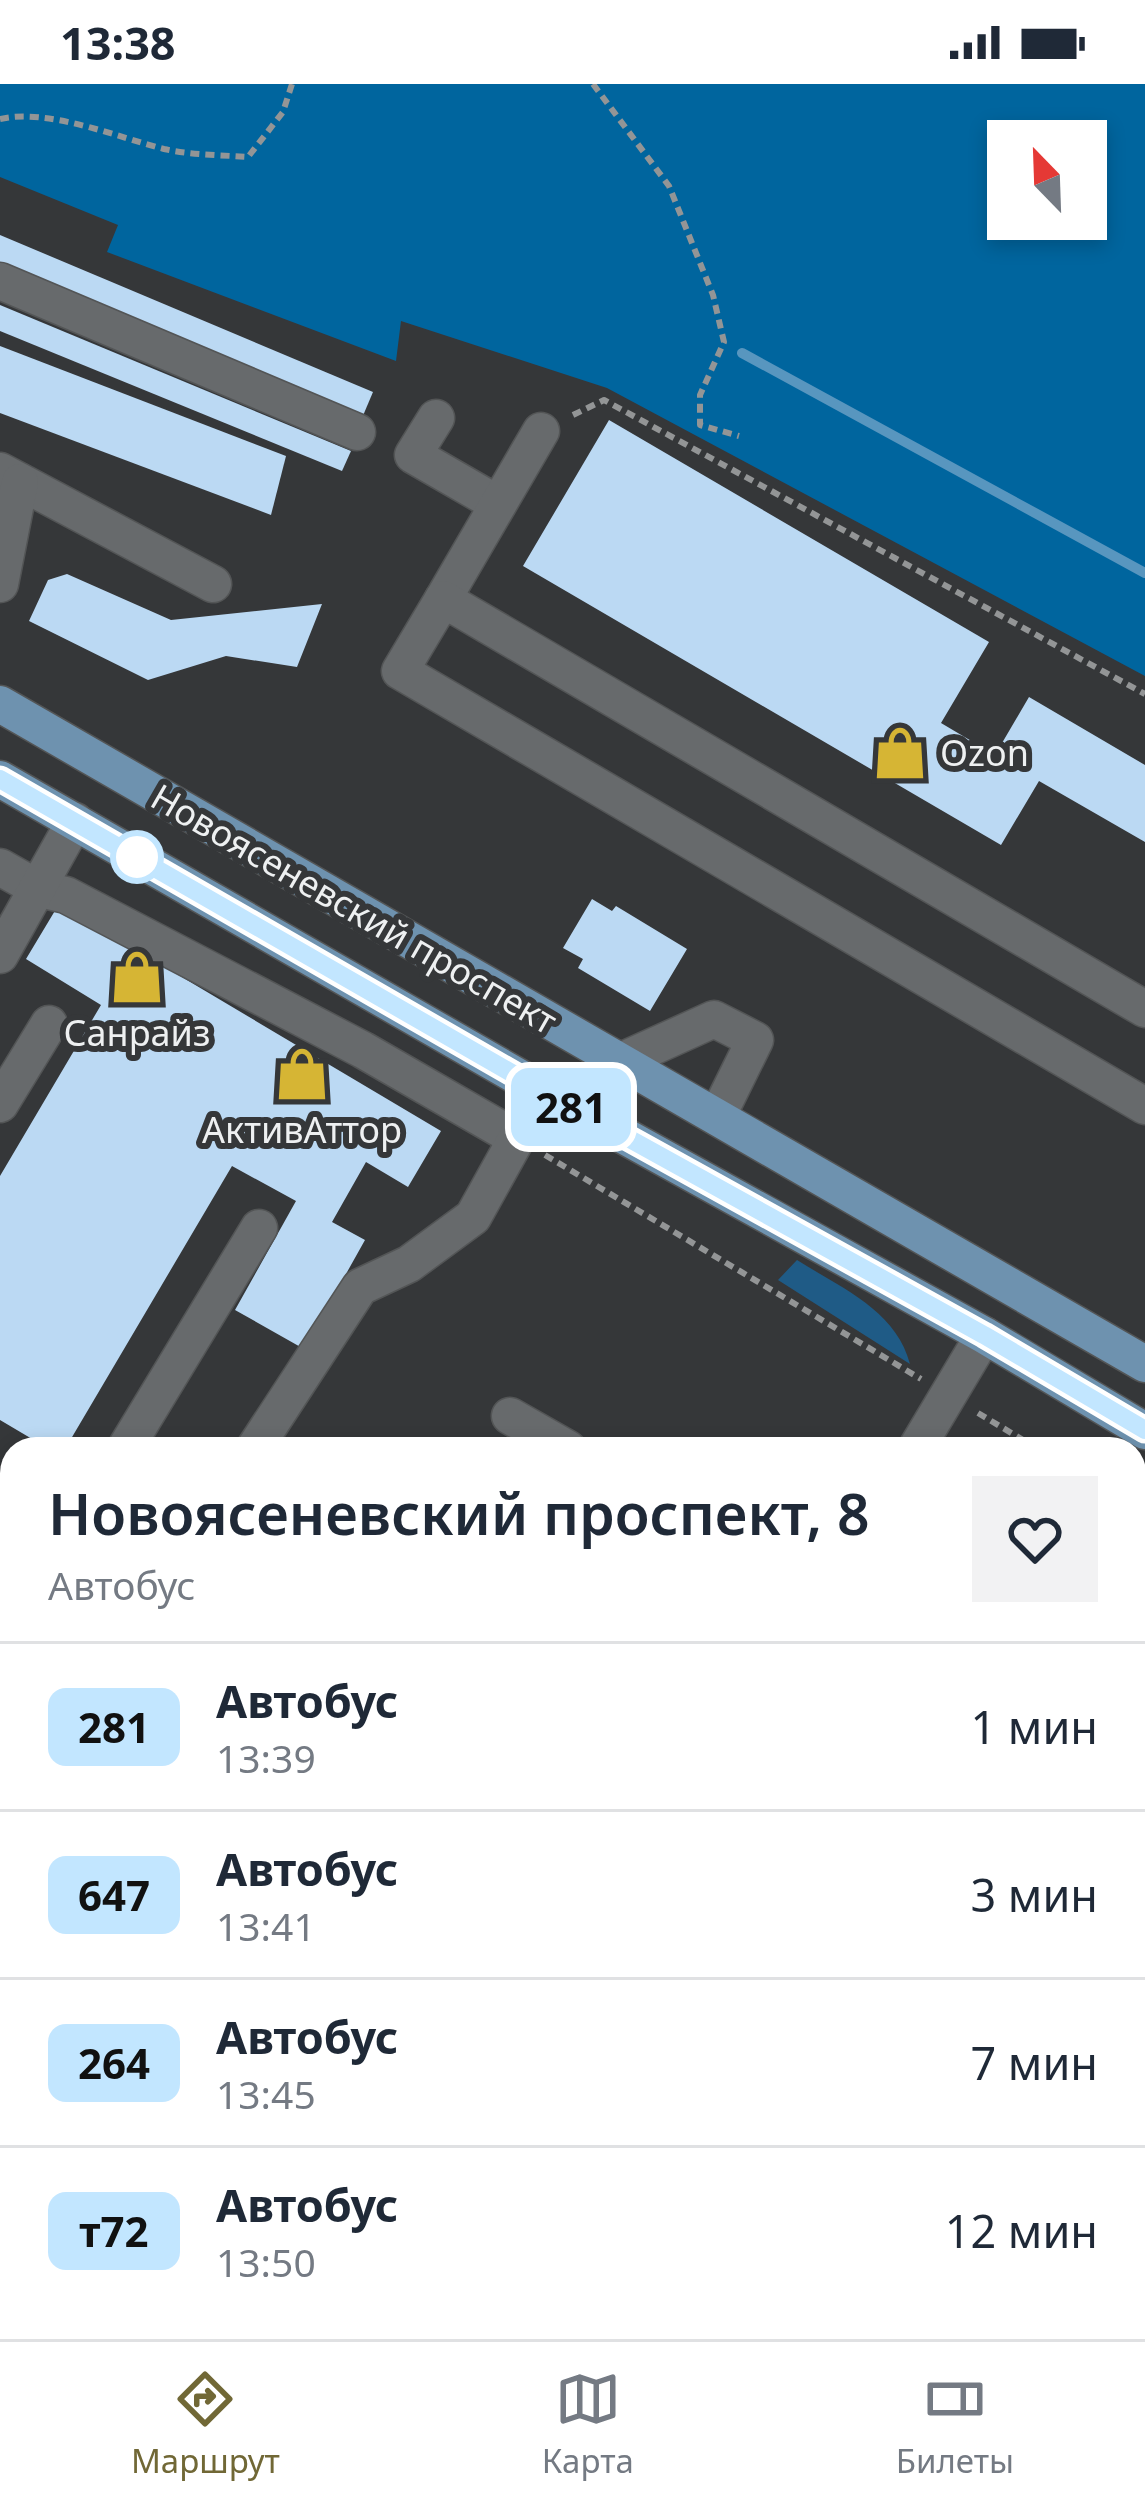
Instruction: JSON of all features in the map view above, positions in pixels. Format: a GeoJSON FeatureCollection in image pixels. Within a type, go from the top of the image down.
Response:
{"type":"FeatureCollection","features":[{"type":"Feature","properties":{"kind":"main road","name":"Новоясеневский проспект"},"geometry":{"type":"LineString","coordinates":[[0,704],[1145,1364]]}},
{"type":"Feature","properties":{"kind":"main road","name":"Новоясеневский проспект"},"geometry":{"type":"LineString","coordinates":[[0,779],[543,1091],[984,1335],[1145,1431]]}},
{"type":"Feature","properties":{"kind":"street"},"geometry":{"type":"LineString","coordinates":[[0,281],[358,432]]}},
{"type":"Feature","properties":{"kind":"street"},"geometry":{"type":"LineString","coordinates":[[436,418],[413,455],[498,504]]}},
{"type":"Feature","properties":{"kind":"street"},"geometry":{"type":"LineString","coordinates":[[541,431],[400,671],[1145,1106]]}},
{"type":"Feature","properties":{"kind":"street"},"geometry":{"type":"LineString","coordinates":[[0,584],[10,477],[213,584]]}},
{"type":"Feature","properties":{"kind":"street"},"geometry":{"type":"LineString","coordinates":[[443,599],[1145,1009]]}},
{"type":"Feature","properties":{"kind":"street"},"geometry":{"type":"LineString","coordinates":[[0,956],[75,821]]}},
{"type":"Feature","properties":{"kind":"street"},"geometry":{"type":"LineString","coordinates":[[0,868],[39,889],[66,895],[278,1005],[516,1138]]}},
{"type":"Feature","properties":{"kind":"street"},"geometry":{"type":"LineString","coordinates":[[619,1062],[714,1018],[754,1040],[717,1117]]}},
{"type":"Feature","properties":{"kind":"street"},"geometry":{"type":"LineString","coordinates":[[0,1104],[49,1024]]}},
{"type":"Feature","properties":{"kind":"street"},"geometry":{"type":"LineString","coordinates":[[262,1437],[360,1287],[409,1264],[472,1216],[543,1091]]}},
{"type":"Feature","properties":{"kind":"street"},"geometry":{"type":"LineString","coordinates":[[132,1437],[259,1228]]}},
{"type":"Feature","properties":{"kind":"street"},"geometry":{"type":"LineString","coordinates":[[923,1437],[984,1335]]}},
{"type":"Feature","properties":{"kind":"street"},"geometry":{"type":"LineString","coordinates":[[510,1416],[547,1437]]}},
{"type":"Feature","properties":{"kind":"path"},"geometry":{"type":"LineString","coordinates":[[0,119],[14,116],[91,128],[170,150],[248,158],[283,112],[292,84]]}},
{"type":"Feature","properties":{"kind":"path"},"geometry":{"type":"LineString","coordinates":[[593,84],[669,186],[713,295],[724,342],[700,394],[700,425],[739,436]]}},
{"type":"Feature","properties":{"kind":"path"},"geometry":{"type":"LineString","coordinates":[[541,431],[604,400],[1145,694]]}},
{"type":"Feature","properties":{"kind":"path"},"geometry":{"type":"LineString","coordinates":[[516,1138],[1018,1437]]}},
{"type":"Feature","properties":{"kind":"shaded area"},"geometry":{"type":"Polygon","coordinates":[[[0,84],[1145,84],[1145,676],[607,388],[401,321],[396,361],[107,252],[118,225],[0,177],[0,84]]]}},
{"type":"Feature","properties":{"kind":"shaded area"},"geometry":{"type":"Polygon","coordinates":[[[797,1260],[880,1315],[903,1345],[910,1364],[778,1280],[797,1260]]]}},
{"type":"Feature","properties":{"kind":"building"},"geometry":{"type":"Polygon","coordinates":[[[0,235],[373,392],[362,418],[0,262],[0,235]]]}},
{"type":"Feature","properties":{"kind":"building"},"geometry":{"type":"Polygon","coordinates":[[[0,305],[351,451],[342,471],[0,331],[0,305]]]}},
{"type":"Feature","properties":{"kind":"building"},"geometry":{"type":"Polygon","coordinates":[[[0,346],[286,456],[271,515],[0,413],[0,346]]]}},
{"type":"Feature","properties":{"kind":"building"},"geometry":{"type":"Polygon","coordinates":[[[609,420],[989,642],[941,723],[995,755],[1029,697],[1145,765],[1145,842],[1039,781],[1001,845],[523,566],[609,420]]]}},
{"type":"Feature","properties":{"kind":"building"},"geometry":{"type":"Polygon","coordinates":[[[67,574],[171,620],[322,604],[297,667],[226,656],[148,680],[29,621],[48,580],[67,574]]]}},
{"type":"Feature","properties":{"kind":"building"},"geometry":{"type":"Polygon","coordinates":[[[592,899],[612,911],[616,906],[687,949],[650,1011],[578,968],[583,959],[563,948],[592,899]]]}},
{"type":"Feature","properties":{"kind":"building"},"geometry":{"type":"Polygon","coordinates":[[[59,904],[441,1131],[408,1187],[366,1162],[332,1222],[365,1240],[304,1349],[235,1310],[296,1201],[232,1166],[72,1437],[29,1437],[0,1420],[0,1176],[101,1005],[26,959],[59,904]]]}},
{"type":"Feature","properties":{"kind":"waterway"},"geometry":{"type":"LineString","coordinates":[[742,353],[1145,573]]}},
{"type":"Feature","properties":{"kind":"bus line","name":"281"},"geometry":{"type":"LineString","coordinates":[[0,779],[1145,1430]]}},
{"type":"Feature","properties":{"kind":"place","name":"Ozon"},"geometry":{"type":"Point","coordinates":[900,753]}},
{"type":"Feature","properties":{"kind":"place","name":"Санрайз"},"geometry":{"type":"Point","coordinates":[137,977]}},
{"type":"Feature","properties":{"kind":"place","name":"АктивАттор"},"geometry":{"type":"Point","coordinates":[302,1074]}}]}
